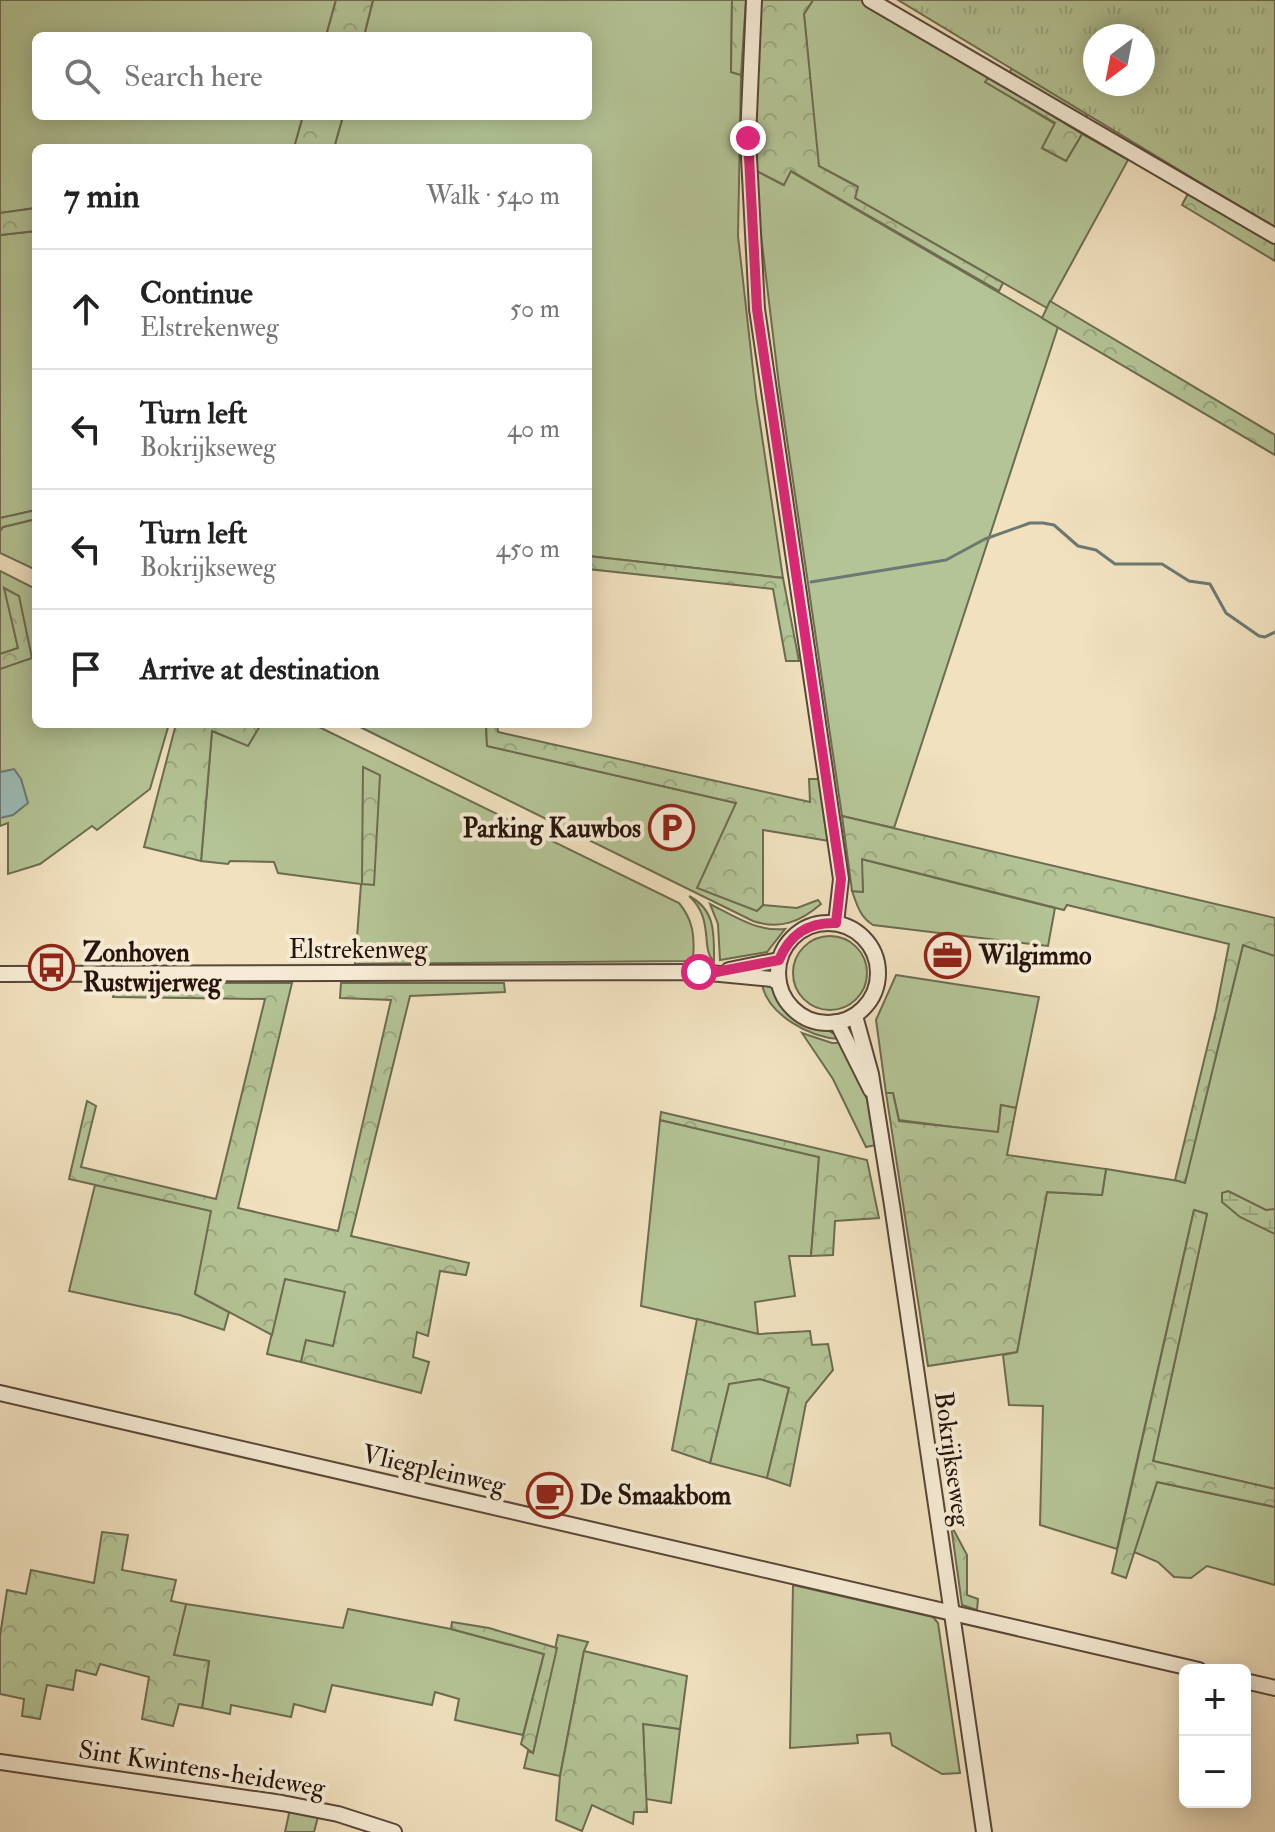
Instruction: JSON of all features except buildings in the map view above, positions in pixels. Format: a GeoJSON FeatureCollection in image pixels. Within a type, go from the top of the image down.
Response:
{"type":"FeatureCollection","features":[{"type":"Feature","properties":{"kind":"street"},"geometry":{"type":"LineString","coordinates":[[754,0],[748,138],[757,309],[841,879],[836,923]]}},
{"type":"Feature","properties":{"kind":"street"},"geometry":{"type":"LineString","coordinates":[[870,0],[1275,236]]}},
{"type":"Feature","properties":{"kind":"street"},"geometry":{"type":"LineString","coordinates":[[824,922],[836,923],[849,926],[870,944],[879,969],[873,996],[855,1016],[821,1023],[806,1018],[784,997],[779,983],[779,960],[791,938],[800,930],[824,922]]}},
{"type":"Feature","properties":{"kind":"street","name":"Elstrekenweg"},"geometry":{"type":"LineString","coordinates":[[716,972],[779,960]]}},
{"type":"Feature","properties":{"kind":"street","name":"Elstrekenweg"},"geometry":{"type":"LineString","coordinates":[[0,974],[716,972],[772,979],[779,983]]}},
{"type":"Feature","properties":{"kind":"street","name":"Bokrijkseweg"},"geometry":{"type":"LineString","coordinates":[[855,1016],[871,1074],[892,1205],[984,1832]]}},
{"type":"Feature","properties":{"kind":"street","name":"Bokrijkseweg"},"geometry":{"type":"LineString","coordinates":[[837,1022],[873,1093]]}},
{"type":"Feature","properties":{"kind":"street","name":"Vliegpleinweg"},"geometry":{"type":"LineString","coordinates":[[0,1393],[1179,1665]]}},
{"type":"Feature","properties":{"kind":"street"},"geometry":{"type":"LineString","coordinates":[[1251,1682],[1275,1688]]}},
{"type":"Feature","properties":{"kind":"street","name":"Sint Kwintens-heideweg"},"geometry":{"type":"LineString","coordinates":[[0,1762],[282,1803],[338,1814],[394,1832]]}},
{"type":"Feature","properties":{"kind":"green space"},"geometry":{"type":"Polygon","coordinates":[[[0,0],[336,0],[327,32],[32,32],[32,120],[302,120],[295,144],[32,144],[32,209],[0,213],[0,0]]]}},
{"type":"Feature","properties":{"kind":"green space"},"geometry":{"type":"Polygon","coordinates":[[[336,0],[373,0],[365,32],[327,32],[336,0]]]}},
{"type":"Feature","properties":{"kind":"green space"},"geometry":{"type":"Polygon","coordinates":[[[373,0],[732,0],[731,72],[741,75],[738,236],[756,396],[783,578],[592,556],[592,144],[335,144],[342,120],[592,120],[592,32],[365,32],[373,0]]]}},
{"type":"Feature","properties":{"kind":"green space"},"geometry":{"type":"Polygon","coordinates":[[[732,0],[746,0],[741,75],[731,72],[732,0]]]}},
{"type":"Feature","properties":{"kind":"green space"},"geometry":{"type":"Polygon","coordinates":[[[761,0],[813,0],[804,14],[819,166],[858,187],[855,198],[1003,283],[999,291],[791,171],[784,185],[753,169],[761,0]]]}},
{"type":"Feature","properties":{"kind":"green space"},"geometry":{"type":"Polygon","coordinates":[[[813,0],[861,0],[989,77],[986,82],[1055,124],[1042,148],[1066,161],[1082,134],[1128,160],[1047,308],[855,198],[857,186],[818,166],[804,14],[813,0]]]}},
{"type":"Feature","properties":{"kind":"green space"},"geometry":{"type":"Polygon","coordinates":[[[898,0],[1275,0],[1275,228],[898,0]]]}},
{"type":"Feature","properties":{"kind":"green space"},"geometry":{"type":"Polygon","coordinates":[[[1014,63],[1085,101],[1087,120],[1009,74],[1014,63]]]}},
{"type":"Feature","properties":{"kind":"green space"},"geometry":{"type":"Polygon","coordinates":[[[989,77],[1082,134],[1066,161],[1042,148],[1055,123],[985,82],[989,77]]]}},
{"type":"Feature","properties":{"kind":"green space"},"geometry":{"type":"Polygon","coordinates":[[[302,120],[342,120],[335,144],[295,144],[302,120]]]}},
{"type":"Feature","properties":{"kind":"green space"},"geometry":{"type":"Polygon","coordinates":[[[753,169],[783,185],[790,171],[1058,327],[894,828],[842,816],[779,385],[753,169]]]}},
{"type":"Feature","properties":{"kind":"green space"},"geometry":{"type":"Polygon","coordinates":[[[1199,173],[1275,174],[1275,229],[1247,227],[1275,243],[1275,261],[1182,205],[1199,173]]]}},
{"type":"Feature","properties":{"kind":"green space"},"geometry":{"type":"Polygon","coordinates":[[[32,209],[32,231],[0,235],[0,213],[32,209]]]}},
{"type":"Feature","properties":{"kind":"green space"},"geometry":{"type":"Polygon","coordinates":[[[32,231],[32,511],[0,518],[0,235],[32,231]]]}},
{"type":"Feature","properties":{"kind":"green space"},"geometry":{"type":"Polygon","coordinates":[[[1050,301],[1275,435],[1275,455],[1042,318],[1050,301]]]}},
{"type":"Feature","properties":{"kind":"green space"},"geometry":{"type":"Polygon","coordinates":[[[32,511],[32,520],[3,527],[0,531],[0,518],[32,511]]]}},
{"type":"Feature","properties":{"kind":"green space"},"geometry":{"type":"Polygon","coordinates":[[[32,520],[32,568],[0,553],[0,531],[3,527],[32,520]]]}},
{"type":"Feature","properties":{"kind":"green space"},"geometry":{"type":"Polygon","coordinates":[[[592,556],[783,578],[799,661],[786,661],[773,589],[592,569],[592,556]]]}},
{"type":"Feature","properties":{"kind":"green space"},"geometry":{"type":"Polygon","coordinates":[[[0,571],[32,587],[32,728],[168,728],[150,789],[97,830],[92,826],[40,864],[8,874],[8,823],[0,826],[0,669],[31,657],[5,589],[18,648],[0,654],[0,571]]]}},
{"type":"Feature","properties":{"kind":"green space"},"geometry":{"type":"Polygon","coordinates":[[[4,588],[19,596],[32,658],[0,669],[0,654],[18,648],[4,588]]]}},
{"type":"Feature","properties":{"kind":"green space"},"geometry":{"type":"Polygon","coordinates":[[[175,728],[259,728],[248,746],[212,731],[201,861],[144,847],[175,728]]]}},
{"type":"Feature","properties":{"kind":"green space"},"geometry":{"type":"Polygon","coordinates":[[[259,728],[321,728],[679,903],[692,929],[693,958],[687,961],[355,964],[361,884],[278,873],[274,862],[230,861],[228,864],[201,861],[212,731],[248,745],[259,728]]]}},
{"type":"Feature","properties":{"kind":"green space"},"geometry":{"type":"Polygon","coordinates":[[[362,728],[486,728],[487,746],[736,803],[733,901],[757,910],[763,905],[797,908],[818,900],[821,904],[789,923],[772,925],[753,921],[362,728]]]}},
{"type":"Feature","properties":{"kind":"green space"},"geometry":{"type":"Polygon","coordinates":[[[486,728],[498,728],[498,732],[810,802],[809,779],[819,779],[829,841],[763,830],[763,905],[757,911],[697,888],[736,803],[487,746],[486,728]]]}},
{"type":"Feature","properties":{"kind":"green space"},"geometry":{"type":"Polygon","coordinates":[[[363,767],[380,775],[374,885],[362,884],[363,767]]]}},
{"type":"Feature","properties":{"kind":"green space"},"geometry":{"type":"Polygon","coordinates":[[[842,816],[1275,918],[1275,956],[1243,945],[1185,1183],[1175,1180],[1229,944],[1067,905],[1064,910],[862,859],[863,892],[852,891],[842,816]]]}},
{"type":"Feature","properties":{"kind":"green space"},"geometry":{"type":"Polygon","coordinates":[[[861,859],[1055,908],[1048,946],[873,925],[857,906],[852,891],[863,892],[861,859]]]}},
{"type":"Feature","properties":{"kind":"green space"},"geometry":{"type":"Polygon","coordinates":[[[689,896],[709,916],[714,961],[708,949],[702,914],[689,896]]]}},
{"type":"Feature","properties":{"kind":"green space"},"geometry":{"type":"Polygon","coordinates":[[[710,904],[755,926],[785,929],[767,952],[720,960],[718,924],[710,904]]]}},
{"type":"Feature","properties":{"kind":"green space"},"geometry":{"type":"Polygon","coordinates":[[[830,936],[844,939],[856,947],[864,959],[867,973],[864,987],[856,999],[844,1007],[830,1010],[816,1007],[804,999],[796,987],[793,973],[796,959],[804,947],[816,939],[830,936]]]}},
{"type":"Feature","properties":{"kind":"green space"},"geometry":{"type":"Polygon","coordinates":[[[1243,945],[1275,956],[1275,1489],[1153,1461],[1207,1214],[1194,1210],[1117,1549],[1040,1525],[1043,1406],[1009,1405],[1003,1355],[1017,1352],[1047,1192],[1102,1195],[1106,1169],[1185,1182],[1243,945]]]}},
{"type":"Feature","properties":{"kind":"green space"},"geometry":{"type":"Polygon","coordinates":[[[896,975],[1039,997],[1016,1108],[1001,1105],[998,1133],[899,1120],[893,1093],[886,1093],[876,1020],[896,975]]]}},
{"type":"Feature","properties":{"kind":"green space"},"geometry":{"type":"Polygon","coordinates":[[[115,983],[292,983],[238,1208],[338,1231],[391,1000],[340,998],[341,983],[504,983],[505,992],[410,996],[351,1236],[469,1263],[466,1275],[440,1271],[428,1336],[417,1332],[413,1357],[429,1362],[421,1393],[301,1362],[306,1340],[333,1346],[345,1292],[285,1279],[272,1335],[195,1294],[211,1211],[69,1179],[87,1101],[96,1106],[81,1167],[216,1199],[265,999],[113,997],[115,983]]]}},
{"type":"Feature","properties":{"kind":"green space"},"geometry":{"type":"Polygon","coordinates":[[[762,984],[778,993],[799,1019],[840,1039],[816,1034],[792,1022],[772,1005],[762,984]]]}},
{"type":"Feature","properties":{"kind":"green space"},"geometry":{"type":"Polygon","coordinates":[[[802,1033],[832,1043],[842,1043],[867,1099],[876,1145],[866,1147],[833,1079],[802,1033]]]}},
{"type":"Feature","properties":{"kind":"green space"},"geometry":{"type":"Polygon","coordinates":[[[886,1093],[893,1093],[899,1121],[998,1132],[1001,1105],[1016,1108],[1007,1155],[1106,1169],[1102,1195],[1047,1192],[1017,1352],[928,1366],[886,1093]]]}},
{"type":"Feature","properties":{"kind":"green space"},"geometry":{"type":"Polygon","coordinates":[[[661,1112],[867,1160],[879,1218],[835,1221],[833,1255],[811,1256],[819,1157],[660,1120],[661,1112]]]}},
{"type":"Feature","properties":{"kind":"green space"},"geometry":{"type":"Polygon","coordinates":[[[660,1120],[819,1157],[811,1256],[789,1256],[795,1296],[755,1302],[758,1334],[641,1306],[660,1120]]]}},
{"type":"Feature","properties":{"kind":"green space"},"geometry":{"type":"Polygon","coordinates":[[[95,1185],[212,1211],[195,1294],[229,1312],[224,1330],[180,1315],[69,1291],[95,1185]]]}},
{"type":"Feature","properties":{"kind":"green space"},"geometry":{"type":"Polygon","coordinates":[[[1228,1191],[1266,1210],[1275,1209],[1275,1234],[1240,1217],[1222,1202],[1222,1193],[1228,1191]]]}},
{"type":"Feature","properties":{"kind":"green space"},"geometry":{"type":"Polygon","coordinates":[[[1194,1210],[1207,1214],[1153,1461],[1275,1489],[1275,1507],[1157,1482],[1126,1578],[1112,1573],[1194,1210]]]}},
{"type":"Feature","properties":{"kind":"green space"},"geometry":{"type":"Polygon","coordinates":[[[285,1278],[346,1292],[333,1347],[306,1341],[301,1362],[267,1354],[285,1278]]]}},
{"type":"Feature","properties":{"kind":"green space"},"geometry":{"type":"Polygon","coordinates":[[[697,1319],[758,1334],[810,1331],[812,1345],[828,1344],[833,1370],[806,1403],[790,1486],[767,1478],[789,1388],[760,1379],[729,1384],[710,1463],[672,1450],[697,1319]]]}},
{"type":"Feature","properties":{"kind":"green space"},"geometry":{"type":"Polygon","coordinates":[[[760,1379],[789,1388],[767,1478],[710,1463],[729,1383],[760,1379]]]}},
{"type":"Feature","properties":{"kind":"green space"},"geometry":{"type":"Polygon","coordinates":[[[1157,1482],[1275,1507],[1275,1585],[1207,1566],[1191,1578],[1174,1577],[1158,1562],[1134,1552],[1157,1482]]]}},
{"type":"Feature","properties":{"kind":"green space"},"geometry":{"type":"Polygon","coordinates":[[[951,1525],[967,1555],[967,1595],[978,1599],[977,1610],[962,1605],[951,1525]]]}},
{"type":"Feature","properties":{"kind":"green space"},"geometry":{"type":"Polygon","coordinates":[[[102,1532],[128,1535],[122,1570],[176,1580],[171,1601],[186,1604],[174,1655],[209,1661],[202,1708],[179,1704],[173,1726],[142,1719],[149,1677],[100,1664],[96,1675],[76,1670],[73,1690],[47,1685],[40,1719],[22,1716],[24,1699],[0,1694],[0,1636],[7,1590],[26,1594],[31,1570],[94,1583],[102,1532]]]}},
{"type":"Feature","properties":{"kind":"green space"},"geometry":{"type":"Polygon","coordinates":[[[793,1585],[933,1617],[938,1623],[960,1773],[942,1774],[892,1745],[890,1733],[857,1735],[858,1743],[790,1748],[793,1585]]]}},
{"type":"Feature","properties":{"kind":"green space"},"geometry":{"type":"Polygon","coordinates":[[[186,1604],[343,1628],[348,1609],[451,1629],[544,1654],[523,1735],[455,1720],[459,1699],[435,1692],[432,1705],[332,1685],[325,1712],[294,1704],[291,1717],[231,1705],[230,1714],[202,1708],[209,1661],[173,1655],[186,1604]]]}},
{"type":"Feature","properties":{"kind":"green space"},"geometry":{"type":"Polygon","coordinates":[[[452,1622],[489,1628],[557,1648],[533,1753],[521,1744],[544,1654],[451,1629],[452,1622]]]}},
{"type":"Feature","properties":{"kind":"green space"},"geometry":{"type":"Polygon","coordinates":[[[558,1635],[588,1642],[560,1776],[524,1768],[528,1751],[533,1753],[558,1635]]]}},
{"type":"Feature","properties":{"kind":"green space"},"geometry":{"type":"Polygon","coordinates":[[[584,1651],[687,1676],[680,1729],[643,1724],[647,1812],[634,1812],[633,1824],[592,1805],[582,1831],[556,1820],[560,1776],[584,1651]]]}},
{"type":"Feature","properties":{"kind":"green space"},"geometry":{"type":"Polygon","coordinates":[[[643,1723],[680,1729],[671,1803],[646,1799],[643,1723]]]}},
{"type":"Feature","properties":{"kind":"green space"},"geometry":{"type":"Polygon","coordinates":[[[290,1809],[318,1817],[314,1832],[285,1832],[290,1809]]]}},
{"type":"Feature","properties":{"kind":"water"},"geometry":{"type":"Polygon","coordinates":[[[14,769],[21,779],[28,803],[13,815],[0,818],[0,772],[14,769]]]}},
{"type":"Feature","properties":{"kind":"waterway"},"geometry":{"type":"LineString","coordinates":[[811,582],[946,560],[985,539],[1030,523],[1043,523],[1054,525],[1078,546],[1096,550],[1115,564],[1162,564],[1189,581],[1210,584],[1226,613],[1259,636],[1265,637],[1275,632]]}},
{"type":"Feature","properties":{"kind":"place","name":"Parking Kauwbos"},"geometry":{"type":"Point","coordinates":[672,828]}},
{"type":"Feature","properties":{"kind":"place","name":"Wilgimmo"},"geometry":{"type":"Point","coordinates":[948,955]}},
{"type":"Feature","properties":{"kind":"place","name":"Zonhoven Rustwijerweg"},"geometry":{"type":"Point","coordinates":[52,967]}},
{"type":"Feature","properties":{"kind":"place","name":"De Smaakbom"},"geometry":{"type":"Point","coordinates":[549,1495]}},
{"type":"Feature","properties":{"kind":"route"},"geometry":{"type":"LineString","coordinates":[[699,972],[716,972],[779,960],[791,938],[800,930],[824,922],[836,923],[841,879],[757,309],[748,138]]}}]}
